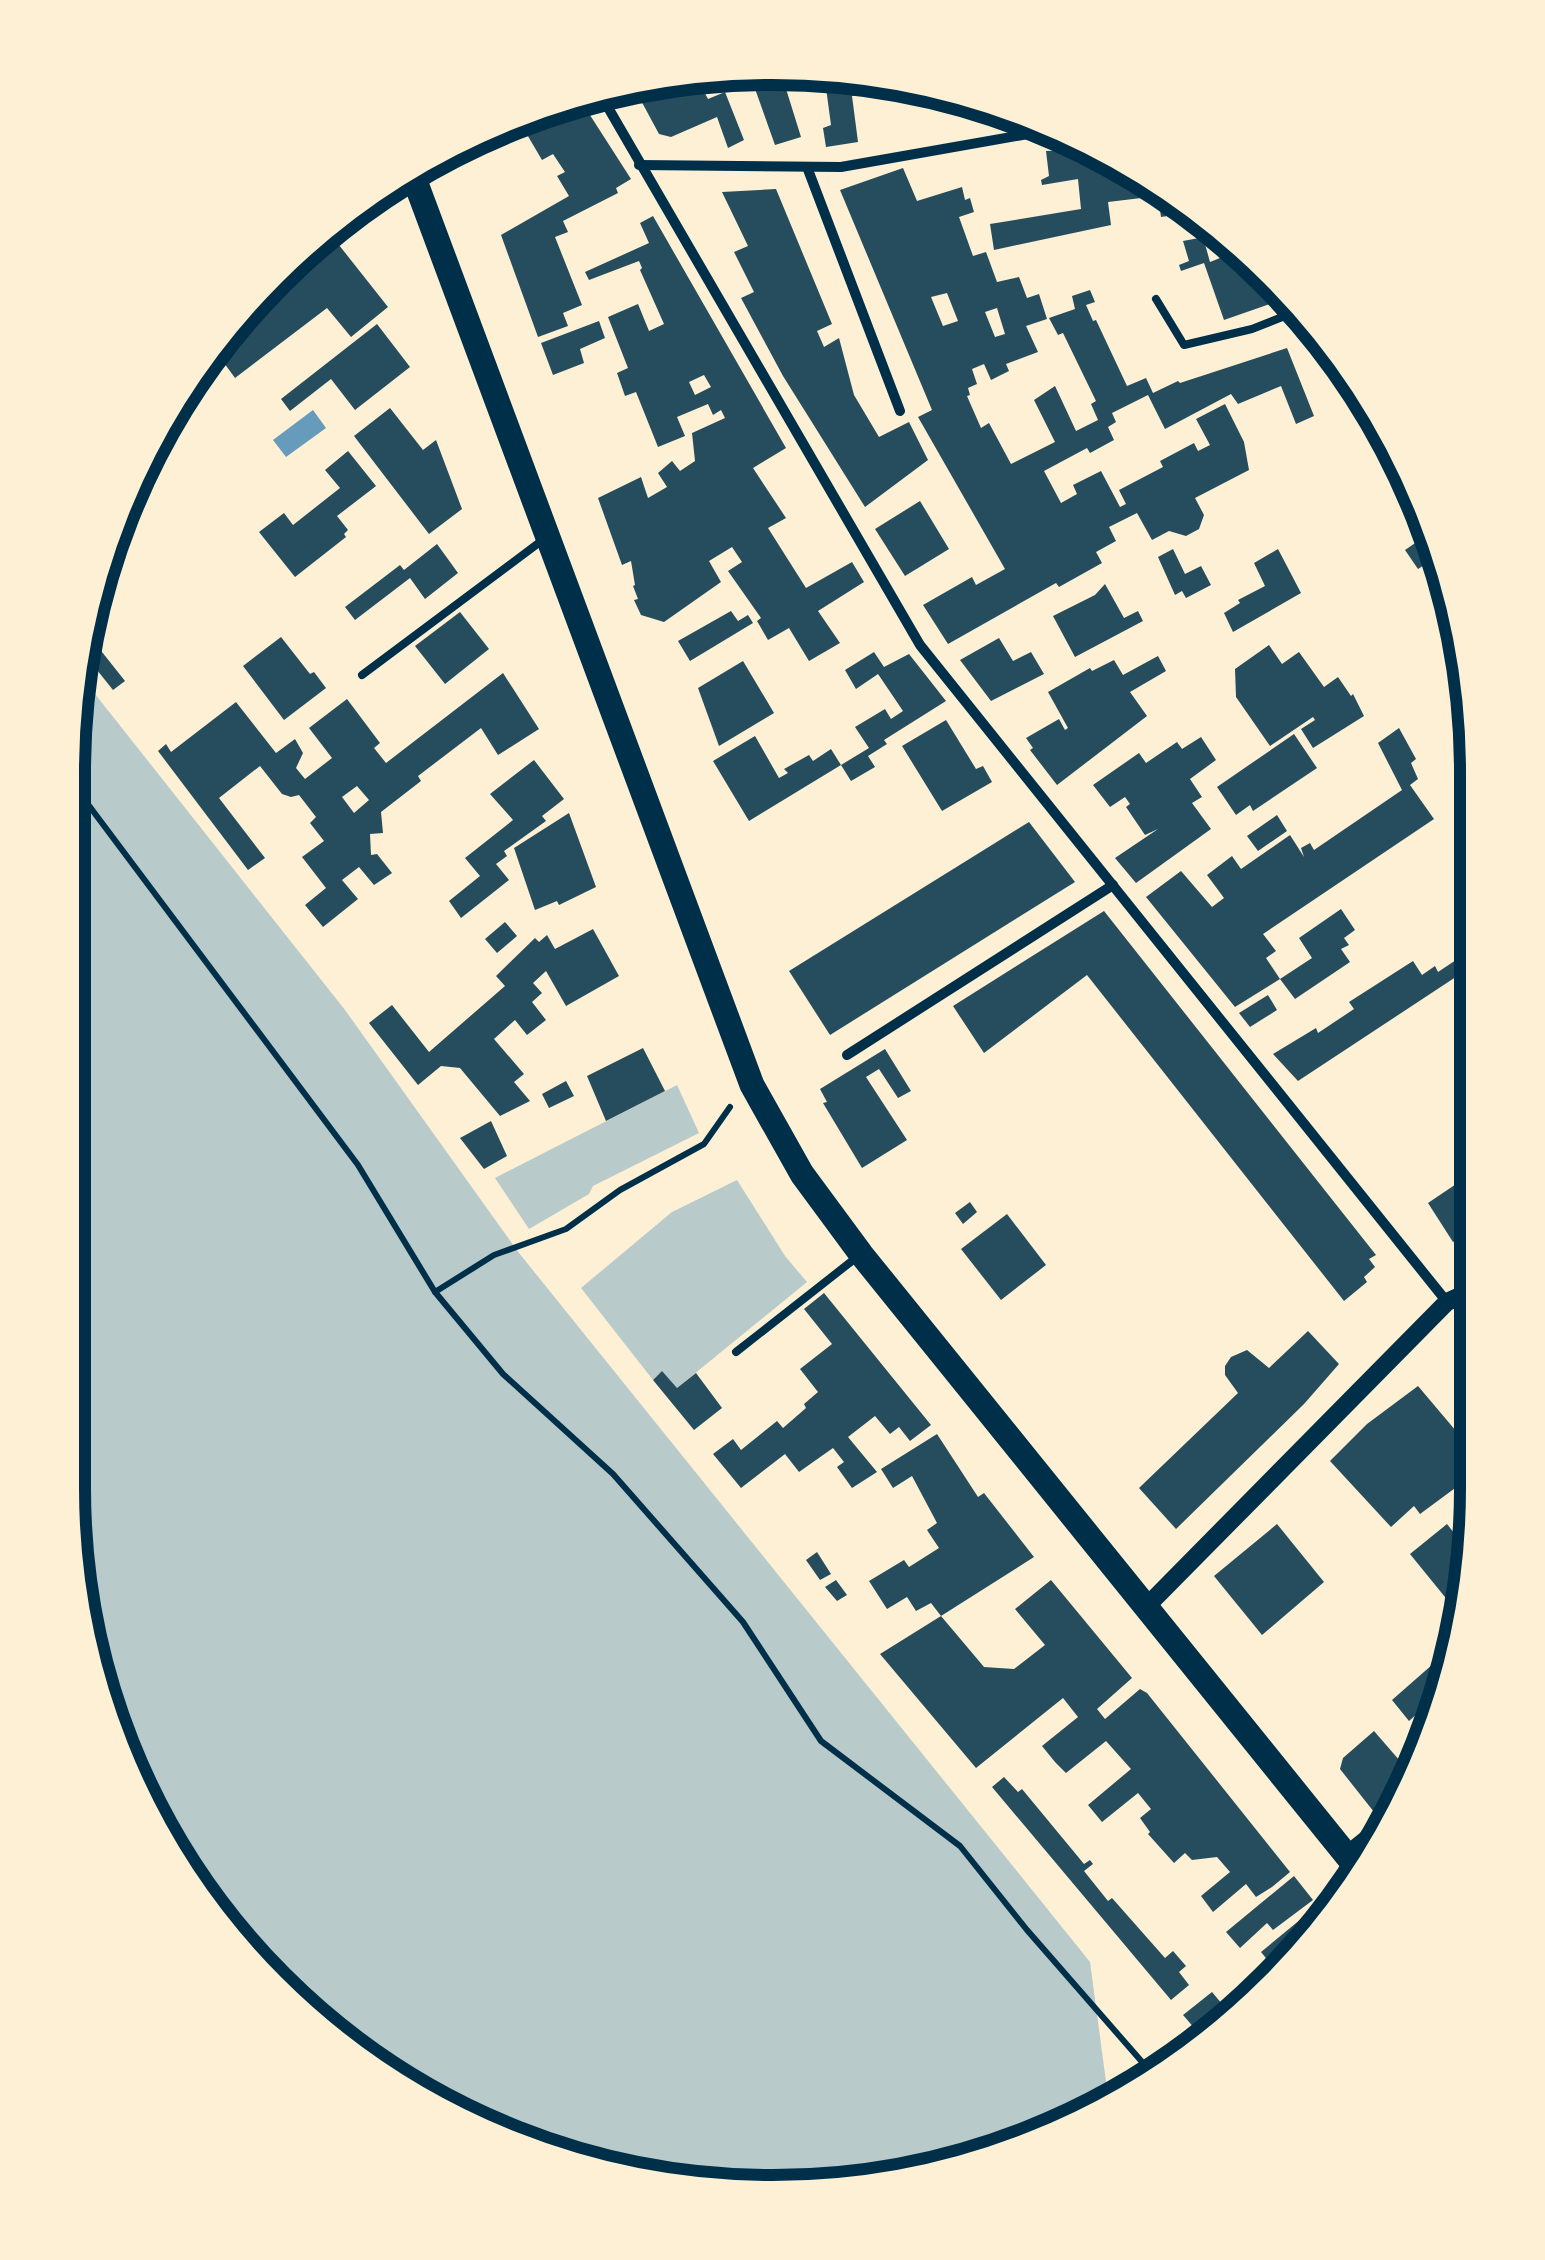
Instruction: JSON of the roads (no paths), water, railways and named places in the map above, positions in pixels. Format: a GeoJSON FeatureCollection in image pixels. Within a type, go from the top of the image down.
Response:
{"type":"FeatureCollection","features":[{"type":"Feature","properties":{"kind":"main road"},"geometry":{"type":"LineString","coordinates":[[417,185],[752,1084],[802,1174],[861,1254],[1350,1859]]}},
{"type":"Feature","properties":{"kind":"street"},"geometry":{"type":"LineString","coordinates":[[607,105],[920,645],[1447,1302]]}},
{"type":"Feature","properties":{"kind":"street"},"geometry":{"type":"LineString","coordinates":[[640,165],[841,166],[1028,134]]}},
{"type":"Feature","properties":{"kind":"street"},"geometry":{"type":"LineString","coordinates":[[807,166],[900,410]]}},
{"type":"Feature","properties":{"kind":"street"},"geometry":{"type":"LineString","coordinates":[[847,1055],[1112,885]]}},
{"type":"Feature","properties":{"kind":"street"},"geometry":{"type":"LineString","coordinates":[[1145,1608],[1447,1302],[1460,1296]]}},
{"type":"Feature","properties":{"kind":"lane"},"geometry":{"type":"LineString","coordinates":[[1156,300],[1184,345],[1252,329],[1286,316]]}},
{"type":"Feature","properties":{"kind":"lane"},"geometry":{"type":"LineString","coordinates":[[362,675],[547,536]]}},
{"type":"Feature","properties":{"kind":"lane"},"geometry":{"type":"LineString","coordinates":[[736,1352],[861,1254]]}},
{"type":"Feature","properties":{"kind":"water"},"geometry":{"type":"Polygon","coordinates":[[[313,410],[326,428],[286,457],[273,440],[313,410]]]}}]}
